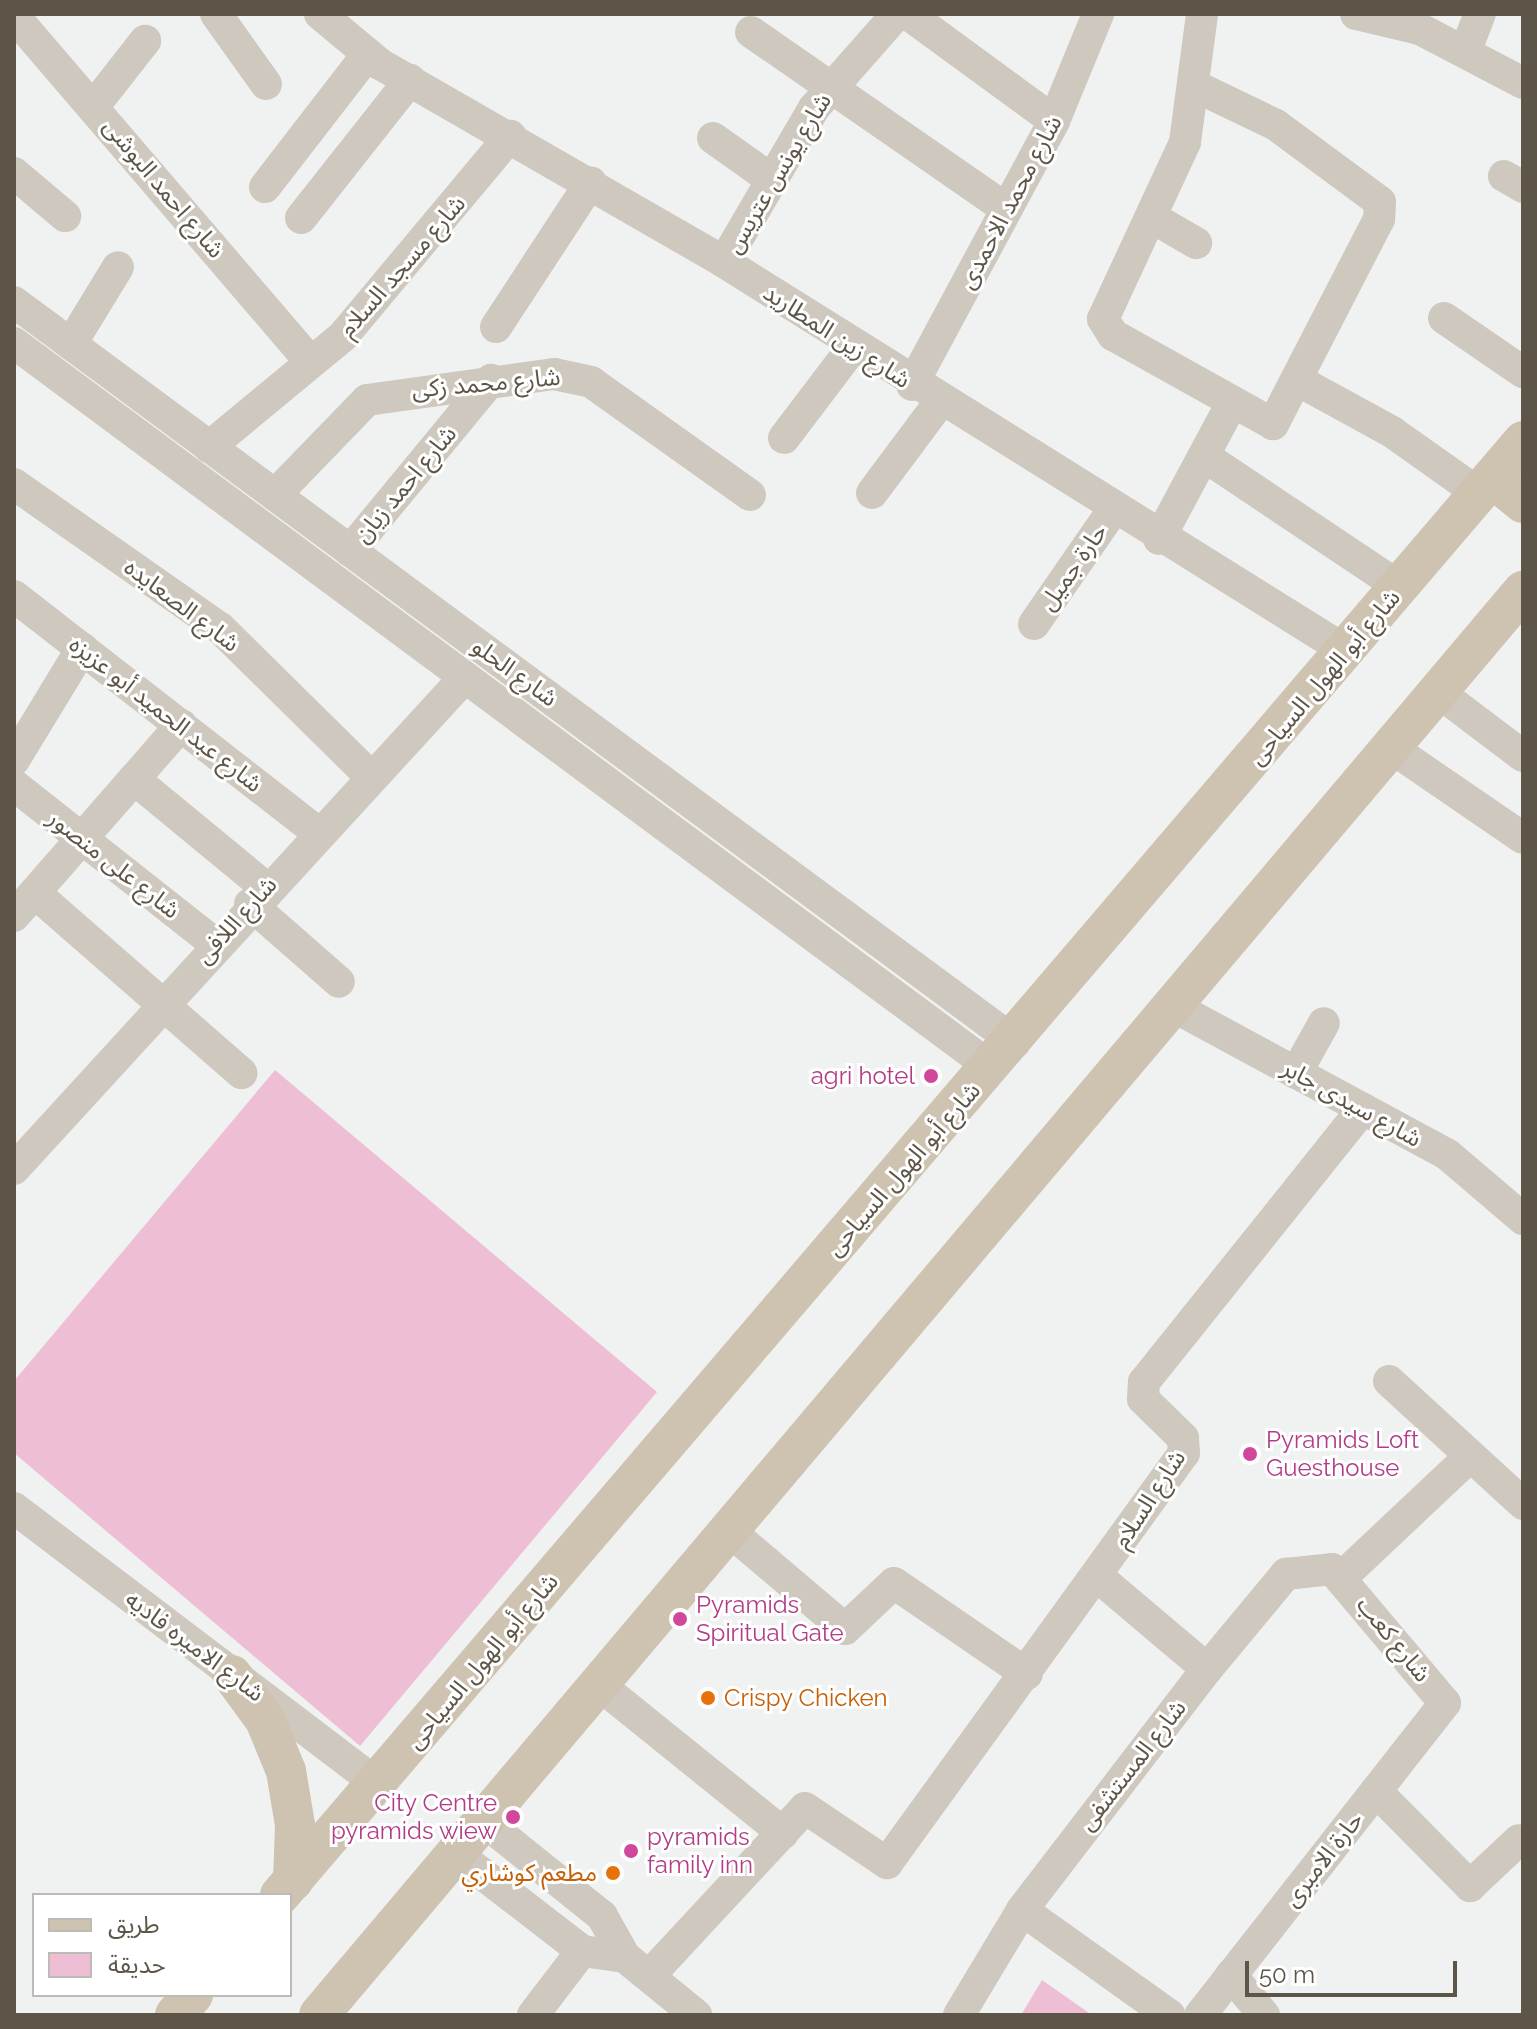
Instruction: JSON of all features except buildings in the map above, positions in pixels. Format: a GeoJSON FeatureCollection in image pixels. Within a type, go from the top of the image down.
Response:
{"type":"FeatureCollection","features":[{"type":"Feature","properties":{"kind":"main road","name":"شارع أبو الهول السياحى"},"geometry":{"type":"LineString","coordinates":[[286,1888],[1004,1055],[1523,441]]}},
{"type":"Feature","properties":{"kind":"main road"},"geometry":{"type":"LineString","coordinates":[[1485,486],[1523,503]]}},
{"type":"Feature","properties":{"kind":"main road"},"geometry":{"type":"LineString","coordinates":[[319,2015],[458,1855],[726,1528],[1169,1004],[1523,591]]}},
{"type":"Feature","properties":{"kind":"main road"},"geometry":{"type":"LineString","coordinates":[[232,1675],[265,1720],[286,1771],[295,1825],[286,1888]]}},
{"type":"Feature","properties":{"kind":"main road"},"geometry":{"type":"LineString","coordinates":[[175,2015],[191,1997]]}},
{"type":"Feature","properties":{"kind":"street"},"geometry":{"type":"LineString","coordinates":[[216,14],[266,84]]}},
{"type":"Feature","properties":{"kind":"street","name":"شارع يونس عتريس"},"geometry":{"type":"LineString","coordinates":[[724,262],[828,89],[897,14]]}},
{"type":"Feature","properties":{"kind":"street"},"geometry":{"type":"LineString","coordinates":[[908,14],[1054,121]]}},
{"type":"Feature","properties":{"kind":"street"},"geometry":{"type":"LineString","coordinates":[[1197,87],[1276,125],[1380,202],[1379,219],[1299,381],[1273,424],[1231,405],[1113,335],[1103,319],[1180,155],[1197,87],[1202,14]]}},
{"type":"Feature","properties":{"kind":"street"},"geometry":{"type":"LineString","coordinates":[[1356,14],[1420,29],[1466,50],[1523,83]]}},
{"type":"Feature","properties":{"kind":"street"},"geometry":{"type":"LineString","coordinates":[[1466,50],[1480,14]]}},
{"type":"Feature","properties":{"kind":"street","name":"شارع احمد البوشى"},"geometry":{"type":"LineString","coordinates":[[14,16],[311,362]]}},
{"type":"Feature","properties":{"kind":"street","name":"شارع محمد الاحمدى"},"geometry":{"type":"LineString","coordinates":[[912,385],[1054,121],[1092,17]]}},
{"type":"Feature","properties":{"kind":"street","name":"شارع زين المطاريد"},"geometry":{"type":"LineString","coordinates":[[324,18],[367,55],[591,182],[724,262],[939,403],[1346,651]]}},
{"type":"Feature","properties":{"kind":"street"},"geometry":{"type":"LineString","coordinates":[[751,32],[828,89],[1007,209]]}},
{"type":"Feature","properties":{"kind":"street"},"geometry":{"type":"LineString","coordinates":[[94,106],[145,41]]}},
{"type":"Feature","properties":{"kind":"street"},"geometry":{"type":"LineString","coordinates":[[265,187],[367,55]]}},
{"type":"Feature","properties":{"kind":"street"},"geometry":{"type":"LineString","coordinates":[[301,218],[410,80]]}},
{"type":"Feature","properties":{"kind":"street","name":"شارع مسجد السلام"},"geometry":{"type":"LineString","coordinates":[[209,447],[311,362],[388,288],[510,136]]}},
{"type":"Feature","properties":{"kind":"street"},"geometry":{"type":"LineString","coordinates":[[713,138],[772,180]]}},
{"type":"Feature","properties":{"kind":"street"},"geometry":{"type":"LineString","coordinates":[[14,173],[65,216]]}},
{"type":"Feature","properties":{"kind":"street"},"geometry":{"type":"LineString","coordinates":[[496,327],[591,182]]}},
{"type":"Feature","properties":{"kind":"street"},"geometry":{"type":"LineString","coordinates":[[1153,218],[1196,243]]}},
{"type":"Feature","properties":{"kind":"street"},"geometry":{"type":"LineString","coordinates":[[71,344],[118,267]]}},
{"type":"Feature","properties":{"kind":"street","name":"شارع الحلو"},"geometry":{"type":"LineString","coordinates":[[14,302],[916,969],[1004,1055]]}},
{"type":"Feature","properties":{"kind":"street"},"geometry":{"type":"LineString","coordinates":[[1444,318],[1523,372]]}},
{"type":"Feature","properties":{"kind":"street","name":"شارع الحلو"},"geometry":{"type":"LineString","coordinates":[[14,343],[896,1000],[1004,1055]]}},
{"type":"Feature","properties":{"kind":"street"},"geometry":{"type":"LineString","coordinates":[[784,438],[853,347]]}},
{"type":"Feature","properties":{"kind":"street","name":"شارع محمد زكى"},"geometry":{"type":"LineString","coordinates":[[275,495],[367,400],[491,380],[554,374],[591,382],[750,495]]}},
{"type":"Feature","properties":{"kind":"street","name":"شارع احمد زيان"},"geometry":{"type":"LineString","coordinates":[[350,551],[491,380]]}},
{"type":"Feature","properties":{"kind":"street"},"geometry":{"type":"LineString","coordinates":[[1299,381],[1485,486]]}},
{"type":"Feature","properties":{"kind":"street"},"geometry":{"type":"LineString","coordinates":[[872,493],[939,403]]}},
{"type":"Feature","properties":{"kind":"street"},"geometry":{"type":"LineString","coordinates":[[1159,539],[1231,405]]}},
{"type":"Feature","properties":{"kind":"street"},"geometry":{"type":"LineString","coordinates":[[1204,456],[1400,587]]}},
{"type":"Feature","properties":{"kind":"street","name":"شارع الصعايده"},"geometry":{"type":"LineString","coordinates":[[14,484],[220,628],[370,776]]}},
{"type":"Feature","properties":{"kind":"street","name":"حارة جميل"},"geometry":{"type":"LineString","coordinates":[[1034,624],[1113,510]]}},
{"type":"Feature","properties":{"kind":"street","name":"شارع عبد الحميد أبو عزيزه"},"geometry":{"type":"LineString","coordinates":[[14,596],[317,832]]}},
{"type":"Feature","properties":{"kind":"street"},"geometry":{"type":"LineString","coordinates":[[14,760],[82,648]]}},
{"type":"Feature","properties":{"kind":"street","name":"شارع اللافى"},"geometry":{"type":"LineString","coordinates":[[14,1169],[214,943],[465,677]]}},
{"type":"Feature","properties":{"kind":"street"},"geometry":{"type":"LineString","coordinates":[[1437,691],[1523,756]]}},
{"type":"Feature","properties":{"kind":"street"},"geometry":{"type":"LineString","coordinates":[[181,725],[24,905],[164,1000],[241,1073]]}},
{"type":"Feature","properties":{"kind":"street"},"geometry":{"type":"LineString","coordinates":[[1390,747],[1523,838]]}},
{"type":"Feature","properties":{"kind":"street"},"geometry":{"type":"LineString","coordinates":[[134,779],[258,896],[339,982]]}},
{"type":"Feature","properties":{"kind":"street","name":"شارع على منصور"},"geometry":{"type":"LineString","coordinates":[[14,785],[214,943]]}},
{"type":"Feature","properties":{"kind":"street"},"geometry":{"type":"LineString","coordinates":[[896,1000],[916,969]]}},
{"type":"Feature","properties":{"kind":"street","name":"شارع سيدى جابر"},"geometry":{"type":"LineString","coordinates":[[1169,1004],[1471,1169],[1523,1219]]}},
{"type":"Feature","properties":{"kind":"street"},"geometry":{"type":"LineString","coordinates":[[1296,1073],[1324,1023]]}},
{"type":"Feature","properties":{"kind":"street","name":"شارع السلام"},"geometry":{"type":"LineString","coordinates":[[783,1833],[810,1808],[887,1863],[1027,1674],[1185,1448],[1143,1399],[1141,1386],[1363,1109]]}},
{"type":"Feature","properties":{"kind":"street"},"geometry":{"type":"LineString","coordinates":[[1389,1381],[1468,1458],[1523,1504]]}},
{"type":"Feature","properties":{"kind":"street"},"geometry":{"type":"LineString","coordinates":[[1343,1576],[1468,1458]]}},
{"type":"Feature","properties":{"kind":"street","name":"شارع الاميره فاديه"},"geometry":{"type":"LineString","coordinates":[[14,1508],[377,1784]]}},
{"type":"Feature","properties":{"kind":"street"},"geometry":{"type":"LineString","coordinates":[[726,1528],[845,1629],[894,1583],[1027,1674]]}},
{"type":"Feature","properties":{"kind":"street","name":"شارع المستشفى"},"geometry":{"type":"LineString","coordinates":[[959,2015],[1022,1910],[1207,1669],[1286,1574],[1318,1567],[1343,1576]]}},
{"type":"Feature","properties":{"kind":"street"},"geometry":{"type":"LineString","coordinates":[[1097,1576],[1207,1669]]}},
{"type":"Feature","properties":{"kind":"street","name":"شارع كعب"},"geometry":{"type":"LineString","coordinates":[[1343,1576],[1445,1703]]}},
{"type":"Feature","properties":{"kind":"street"},"geometry":{"type":"LineString","coordinates":[[597,1683],[783,1833],[637,1966]]}},
{"type":"Feature","properties":{"kind":"street","name":"حارة الامبرى"},"geometry":{"type":"LineString","coordinates":[[1200,2015],[1445,1703]]}},
{"type":"Feature","properties":{"kind":"street"},"geometry":{"type":"LineString","coordinates":[[1376,1791],[1470,1886],[1519,1840]]}},
{"type":"Feature","properties":{"kind":"street"},"geometry":{"type":"LineString","coordinates":[[485,1822],[602,1916],[637,1966],[696,2015]]}},
{"type":"Feature","properties":{"kind":"street"},"geometry":{"type":"LineString","coordinates":[[458,1855],[582,1951],[637,1966]]}},
{"type":"Feature","properties":{"kind":"street"},"geometry":{"type":"LineString","coordinates":[[1022,1910],[1169,2015]]}},
{"type":"Feature","properties":{"kind":"street"},"geometry":{"type":"LineString","coordinates":[[533,2015],[582,1951]]}},
{"type":"Feature","properties":{"kind":"street"},"geometry":{"type":"LineString","coordinates":[[1231,1975],[1264,2015]]}},
{"type":"Feature","properties":{"kind":"green space"},"geometry":{"type":"Polygon","coordinates":[[[275,1070],[657,1392],[360,1746],[14,1453],[14,1381],[275,1070]]]}},
{"type":"Feature","properties":{"kind":"green space"},"geometry":{"type":"Polygon","coordinates":[[[1042,1980],[1092,2015],[1021,2015],[1042,1980]]]}},
{"type":"Feature","properties":{"kind":"place","name":"agri hotel"},"geometry":{"type":"Point","coordinates":[931,1076]}},
{"type":"Feature","properties":{"kind":"place","name":"Pyramids Loft Guesthouse"},"geometry":{"type":"Point","coordinates":[1250,1454]}},
{"type":"Feature","properties":{"kind":"place","name":"Pyramids Spiritual Gate"},"geometry":{"type":"Point","coordinates":[680,1619]}},
{"type":"Feature","properties":{"kind":"place","name":"Crispy Chicken"},"geometry":{"type":"Point","coordinates":[708,1698]}},
{"type":"Feature","properties":{"kind":"place","name":"City Centre pyramids wiew"},"geometry":{"type":"Point","coordinates":[513,1817]}},
{"type":"Feature","properties":{"kind":"place","name":"pyramids family inn"},"geometry":{"type":"Point","coordinates":[631,1851]}},
{"type":"Feature","properties":{"kind":"place","name":"مطعم كوشاري"},"geometry":{"type":"Point","coordinates":[613,1873]}}]}
